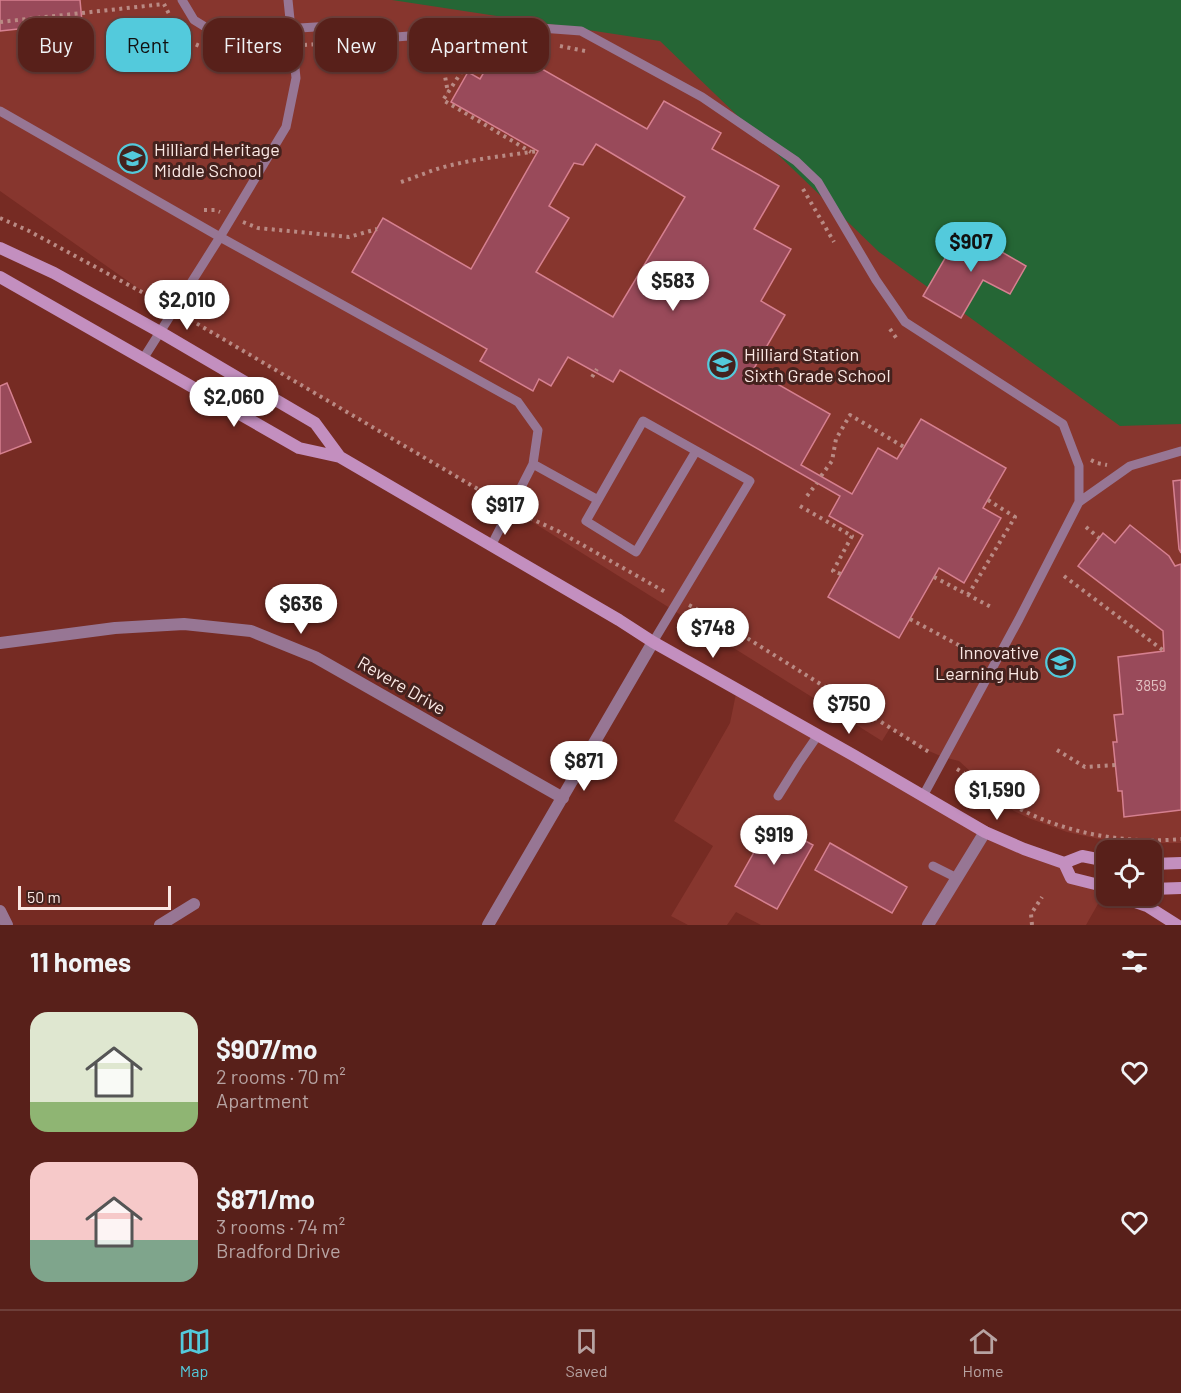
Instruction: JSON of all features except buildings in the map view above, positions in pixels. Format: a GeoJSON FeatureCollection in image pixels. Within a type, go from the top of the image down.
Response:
{"type":"FeatureCollection","features":[{"type":"Feature","properties":{"kind":"main road"},"geometry":{"type":"LineString","coordinates":[[0,248],[54,273],[315,423],[340,457]]}},
{"type":"Feature","properties":{"kind":"main road"},"geometry":{"type":"LineString","coordinates":[[0,277],[299,448],[340,457],[653,642],[985,832],[1064,863],[1082,856],[1096,859]]}},
{"type":"Feature","properties":{"kind":"main road"},"geometry":{"type":"LineString","coordinates":[[1064,863],[1071,879],[1096,886]]}},
{"type":"Feature","properties":{"kind":"main road"},"geometry":{"type":"LineString","coordinates":[[1162,864],[1181,863]]}},
{"type":"Feature","properties":{"kind":"main road"},"geometry":{"type":"LineString","coordinates":[[1162,889],[1181,888]]}},
{"type":"Feature","properties":{"kind":"main road"},"geometry":{"type":"LineString","coordinates":[[1148,906],[1177,925]]}},
{"type":"Feature","properties":{"kind":"street","name":"Revere Drive"},"geometry":{"type":"LineString","coordinates":[[0,643],[115,628],[184,624],[251,631],[315,657],[563,798]]}},
{"type":"Feature","properties":{"kind":"street"},"geometry":{"type":"LineString","coordinates":[[488,925],[653,642]]}},
{"type":"Feature","properties":{"kind":"street"},"geometry":{"type":"LineString","coordinates":[[928,925],[985,832]]}},
{"type":"Feature","properties":{"kind":"street"},"geometry":{"type":"LineString","coordinates":[[160,925],[194,904]]}},
{"type":"Feature","properties":{"kind":"street"},"geometry":{"type":"LineString","coordinates":[[0,911],[7,925]]}},
{"type":"Feature","properties":{"kind":"lane"},"geometry":{"type":"LineString","coordinates":[[182,0],[194,21],[203,26]]}},
{"type":"Feature","properties":{"kind":"lane"},"geometry":{"type":"LineString","coordinates":[[288,0],[290,18]]}},
{"type":"Feature","properties":{"kind":"lane"},"geometry":{"type":"LineString","coordinates":[[303,27],[332,26],[383,38],[527,27],[582,31],[702,97],[796,161],[818,182],[876,280],[905,322],[1063,424],[1078,466],[1078,502],[1019,619],[923,796]]}},
{"type":"Feature","properties":{"kind":"lane"},"geometry":{"type":"LineString","coordinates":[[143,359],[286,127],[295,72]]}},
{"type":"Feature","properties":{"kind":"lane"},"geometry":{"type":"LineString","coordinates":[[0,111],[220,237],[518,402],[538,430],[533,464],[491,546]]}},
{"type":"Feature","properties":{"kind":"lane"},"geometry":{"type":"LineString","coordinates":[[653,642],[750,481],[696,450],[643,421],[586,521],[636,552],[696,450]]}},
{"type":"Feature","properties":{"kind":"lane"},"geometry":{"type":"LineString","coordinates":[[1078,502],[1130,466],[1181,451]]}},
{"type":"Feature","properties":{"kind":"lane"},"geometry":{"type":"LineString","coordinates":[[533,464],[598,500]]}},
{"type":"Feature","properties":{"kind":"lane"},"geometry":{"type":"LineString","coordinates":[[778,796],[818,735]]}},
{"type":"Feature","properties":{"kind":"lane"},"geometry":{"type":"LineString","coordinates":[[933,866],[957,878]]}},
{"type":"Feature","properties":{"kind":"path"},"geometry":{"type":"LineString","coordinates":[[0,22],[163,2],[184,36],[203,47]]}},
{"type":"Feature","properties":{"kind":"path"},"geometry":{"type":"LineString","coordinates":[[555,45],[590,52]]}},
{"type":"Feature","properties":{"kind":"path"},"geometry":{"type":"LineString","coordinates":[[444,72],[448,93]]}},
{"type":"Feature","properties":{"kind":"path"},"geometry":{"type":"LineString","coordinates":[[462,72],[443,100],[531,152]]}},
{"type":"Feature","properties":{"kind":"path"},"geometry":{"type":"LineString","coordinates":[[401,182],[461,163],[538,151]]}},
{"type":"Feature","properties":{"kind":"path"},"geometry":{"type":"LineString","coordinates":[[801,187],[837,247]]}},
{"type":"Feature","properties":{"kind":"path"},"geometry":{"type":"LineString","coordinates":[[202,210],[215,210],[258,228],[350,237],[377,229]]}},
{"type":"Feature","properties":{"kind":"path"},"geometry":{"type":"LineString","coordinates":[[0,218],[29,231],[174,310],[510,508],[558,531],[640,579],[723,623],[929,752]]}},
{"type":"Feature","properties":{"kind":"path"},"geometry":{"type":"LineString","coordinates":[[885,321],[897,339]]}},
{"type":"Feature","properties":{"kind":"path"},"geometry":{"type":"LineString","coordinates":[[592,377],[597,369]]}},
{"type":"Feature","properties":{"kind":"path"},"geometry":{"type":"LineString","coordinates":[[821,476],[832,461],[836,439],[850,416],[904,447]]}},
{"type":"Feature","properties":{"kind":"path"},"geometry":{"type":"LineString","coordinates":[[1090,459],[1097,463],[1116,466]]}},
{"type":"Feature","properties":{"kind":"path"},"geometry":{"type":"LineString","coordinates":[[807,496],[817,483]]}},
{"type":"Feature","properties":{"kind":"path"},"geometry":{"type":"LineString","coordinates":[[968,595],[1015,517],[988,500]]}},
{"type":"Feature","properties":{"kind":"path"},"geometry":{"type":"LineString","coordinates":[[800,506],[852,536],[833,570],[841,574]]}},
{"type":"Feature","properties":{"kind":"path"},"geometry":{"type":"LineString","coordinates":[[1086,527],[1099,538]]}},
{"type":"Feature","properties":{"kind":"path"},"geometry":{"type":"LineString","coordinates":[[1064,576],[1164,651]]}},
{"type":"Feature","properties":{"kind":"path"},"geometry":{"type":"LineString","coordinates":[[934,577],[993,608]]}},
{"type":"Feature","properties":{"kind":"path"},"geometry":{"type":"LineString","coordinates":[[910,619],[966,649]]}},
{"type":"Feature","properties":{"kind":"path"},"geometry":{"type":"LineString","coordinates":[[1057,750],[1084,767],[1116,765]]}},
{"type":"Feature","properties":{"kind":"path"},"geometry":{"type":"LineString","coordinates":[[957,769],[1021,810],[1069,829],[1101,836],[1181,839]]}},
{"type":"Feature","properties":{"kind":"path"},"geometry":{"type":"LineString","coordinates":[[1032,925],[1031,914],[1042,897]]}},
{"type":"Feature","properties":{"kind":"shaded area","name":"Hilliard Station Sixth Grade School"},"geometry":{"type":"Polygon","coordinates":[[[0,0],[1181,0],[1181,843],[1162,843],[1162,840],[1108,840],[1067,832],[1014,811],[959,761],[917,746],[890,728],[882,741],[510,508],[152,298],[0,191],[0,0]]]}},
{"type":"Feature","properties":{"kind":"shaded area"},"geometry":{"type":"Polygon","coordinates":[[[737,689],[985,832],[1064,863],[1071,879],[1096,892],[1097,906],[1086,925],[761,925],[736,912],[727,925],[688,925],[671,916],[713,846],[674,821],[730,723],[737,689]]]}},
{"type":"Feature","properties":{"kind":"green space"},"geometry":{"type":"Polygon","coordinates":[[[392,0],[1181,0],[1181,424],[1120,426],[879,252],[660,41],[549,24],[549,18],[510,18],[392,0]]]}},
{"type":"Feature","properties":{"kind":"place","name":"Hilliard Heritage Middle School"},"geometry":{"type":"Point","coordinates":[133,159]}},
{"type":"Feature","properties":{"kind":"place","name":"Hilliard Station Sixth Grade School"},"geometry":{"type":"Point","coordinates":[723,364]}},
{"type":"Feature","properties":{"kind":"place","name":"Innovative Learning Hub"},"geometry":{"type":"Point","coordinates":[1060,662]}}]}
